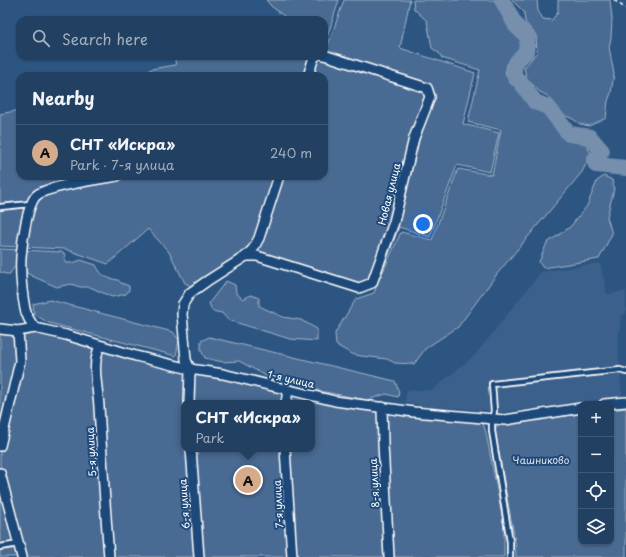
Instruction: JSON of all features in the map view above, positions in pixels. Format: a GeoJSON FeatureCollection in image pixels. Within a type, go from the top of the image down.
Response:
{"type":"FeatureCollection","features":[{"type":"Feature","properties":{"kind":"street","name":"Новая улица"},"geometry":{"type":"LineString","coordinates":[[246,256],[257,256],[359,288],[372,283],[394,222],[414,138],[430,97],[427,88],[328,56]]}},
{"type":"Feature","properties":{"kind":"street"},"geometry":{"type":"LineString","coordinates":[[309,72],[313,60]]}},
{"type":"Feature","properties":{"kind":"street"},"geometry":{"type":"LineString","coordinates":[[35,328],[28,320],[25,309],[21,258],[30,204],[37,195],[55,188],[96,180]]}},
{"type":"Feature","properties":{"kind":"street"},"geometry":{"type":"LineString","coordinates":[[190,400],[190,369],[186,360],[182,314],[183,304],[190,293],[246,256],[253,249],[259,238],[278,180]]}},
{"type":"Feature","properties":{"kind":"street","name":"1-я улица"},"geometry":{"type":"LineString","coordinates":[[0,329],[18,331],[35,328],[190,369],[223,374],[335,400],[382,407],[492,420],[518,419],[578,409]]}},
{"type":"Feature","properties":{"kind":"street"},"geometry":{"type":"LineString","coordinates":[[0,446],[20,361],[18,331]]}},
{"type":"Feature","properties":{"kind":"street","name":"5-я улица"},"geometry":{"type":"LineString","coordinates":[[100,346],[95,361],[99,394],[102,469],[109,557]]}},
{"type":"Feature","properties":{"kind":"street"},"geometry":{"type":"LineString","coordinates":[[286,400],[288,390]]}},
{"type":"Feature","properties":{"kind":"street"},"geometry":{"type":"LineString","coordinates":[[614,403],[626,402]]}},
{"type":"Feature","properties":{"kind":"street","name":"8-я улица"},"geometry":{"type":"LineString","coordinates":[[382,407],[389,557]]}},
{"type":"Feature","properties":{"kind":"street","name":"6-я улица"},"geometry":{"type":"LineString","coordinates":[[191,452],[199,557]]}},
{"type":"Feature","properties":{"kind":"street","name":"7-я улица"},"geometry":{"type":"LineString","coordinates":[[285,452],[292,557]]}},
{"type":"Feature","properties":{"kind":"street"},"geometry":{"type":"LineString","coordinates":[[0,473],[22,557]]}},
{"type":"Feature","properties":{"kind":"lane"},"geometry":{"type":"LineString","coordinates":[[0,207],[30,204]]}},
{"type":"Feature","properties":{"kind":"lane"},"geometry":{"type":"LineString","coordinates":[[510,557],[509,534],[492,431],[494,411],[492,384],[620,370],[626,372]]}},
{"type":"Feature","properties":{"kind":"lane"},"geometry":{"type":"LineString","coordinates":[[0,547],[19,544]]}},
{"type":"Feature","properties":{"kind":"path"},"geometry":{"type":"LineString","coordinates":[[614,0],[626,9]]}},
{"type":"Feature","properties":{"kind":"shaded area"},"geometry":{"type":"Polygon","coordinates":[[[600,263],[607,294],[626,291],[626,314],[621,316],[618,345],[622,397],[578,401],[578,403],[504,412],[425,406],[405,402],[407,390],[432,390],[475,355],[541,272],[600,263]]]}},
{"type":"Feature","properties":{"kind":"green space"},"geometry":{"type":"Polygon","coordinates":[[[266,0],[339,0],[328,35],[328,16],[284,16],[266,0]]]}},
{"type":"Feature","properties":{"kind":"green space"},"geometry":{"type":"Polygon","coordinates":[[[344,0],[410,0],[400,48],[475,73],[463,124],[499,133],[490,172],[457,165],[430,237],[399,227],[381,276],[401,232],[432,240],[458,169],[492,175],[501,130],[468,122],[480,70],[442,58],[439,53],[432,48],[427,21],[414,9],[413,0],[495,0],[514,31],[522,38],[518,51],[507,64],[505,75],[511,83],[519,86],[530,102],[546,112],[565,137],[586,144],[591,154],[582,172],[497,274],[458,327],[426,348],[414,364],[395,363],[387,359],[352,354],[336,345],[335,333],[356,299],[374,293],[377,285],[362,292],[251,256],[199,290],[185,283],[169,252],[148,229],[108,264],[65,249],[0,246],[0,114],[16,111],[16,180],[328,180],[328,72],[147,72],[151,69],[176,65],[175,60],[328,60],[328,45],[344,0]]]}},
{"type":"Feature","properties":{"kind":"green space"},"geometry":{"type":"Polygon","coordinates":[[[512,0],[537,0],[538,11],[543,19],[552,20],[558,12],[558,0],[610,0],[612,19],[609,47],[614,74],[606,118],[589,126],[580,124],[564,115],[548,96],[540,92],[527,79],[524,68],[537,52],[536,35],[525,22],[524,12],[512,0]]]}},
{"type":"Feature","properties":{"kind":"green space"},"geometry":{"type":"Polygon","coordinates":[[[604,176],[612,180],[614,189],[607,217],[612,234],[599,259],[543,268],[539,262],[547,243],[570,227],[587,206],[597,181],[604,176]]]}},
{"type":"Feature","properties":{"kind":"green space"},"geometry":{"type":"Polygon","coordinates":[[[0,249],[61,252],[65,254],[65,263],[73,263],[81,260],[96,265],[100,272],[105,276],[118,280],[129,286],[129,290],[126,294],[112,297],[90,287],[80,287],[71,284],[57,287],[27,273],[23,264],[16,265],[10,274],[6,274],[0,272],[0,249]]]}},
{"type":"Feature","properties":{"kind":"green space"},"geometry":{"type":"Polygon","coordinates":[[[226,281],[235,285],[236,293],[243,299],[251,295],[259,298],[259,306],[283,317],[301,320],[317,329],[317,341],[290,339],[228,320],[222,313],[212,311],[209,303],[226,281]]]}},
{"type":"Feature","properties":{"kind":"green space"},"geometry":{"type":"Polygon","coordinates":[[[50,300],[173,332],[179,340],[176,356],[49,323],[34,314],[33,304],[50,300]]]}},
{"type":"Feature","properties":{"kind":"green space"},"geometry":{"type":"Polygon","coordinates":[[[32,332],[196,373],[386,413],[482,420],[486,433],[504,526],[504,557],[0,557],[0,333],[7,334],[32,332]]]}},
{"type":"Feature","properties":{"kind":"green space"},"geometry":{"type":"Polygon","coordinates":[[[209,337],[395,381],[399,392],[398,397],[386,394],[367,400],[320,391],[287,377],[279,381],[270,378],[239,361],[223,362],[205,358],[201,350],[201,341],[209,337]]]}},
{"type":"Feature","properties":{"kind":"green space","name":"Чашниково"},"geometry":{"type":"Polygon","coordinates":[[[626,408],[626,557],[516,557],[515,540],[494,428],[505,424],[578,414],[578,545],[614,545],[614,410],[626,408]]]}},
{"type":"Feature","properties":{"kind":"waterway"},"geometry":{"type":"LineString","coordinates":[[502,0],[516,26],[528,37],[526,52],[518,60],[515,66],[515,78],[520,81],[535,102],[548,107],[569,134],[590,137],[602,151],[594,160],[596,165],[626,168]]}},
{"type":"Feature","properties":{"kind":"place","name":"СНТ «Искра»"},"geometry":{"type":"Point","coordinates":[248,480]}}]}
